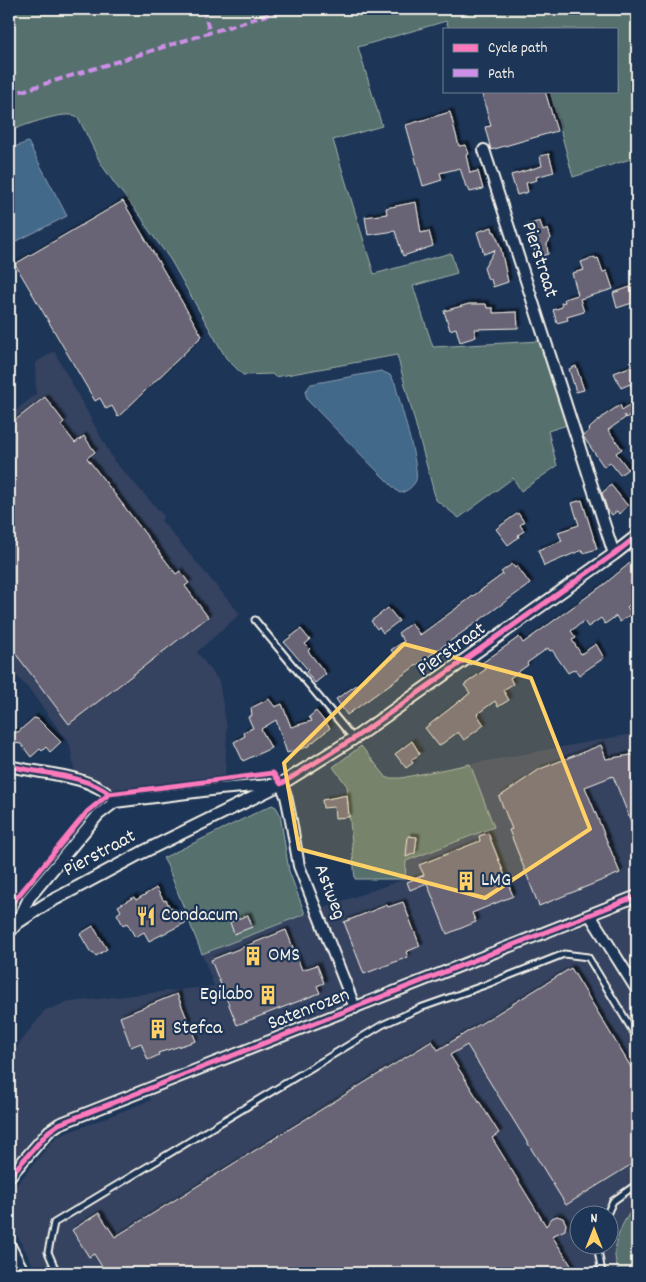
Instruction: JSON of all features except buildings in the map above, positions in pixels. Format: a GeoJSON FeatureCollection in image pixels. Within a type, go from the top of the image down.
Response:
{"type":"FeatureCollection","features":[{"type":"Feature","properties":{"kind":"street","name":"Pierstraat"},"geometry":{"type":"LineString","coordinates":[[484,150],[614,554]]}},
{"type":"Feature","properties":{"kind":"street","name":"Pierstraat"},"geometry":{"type":"LineString","coordinates":[[13,927],[46,904],[135,856],[281,784],[353,739],[637,536]]}},
{"type":"Feature","properties":{"kind":"street","name":"Pierstraat"},"geometry":{"type":"LineString","coordinates":[[9,766],[61,776],[100,787],[115,802]]}},
{"type":"Feature","properties":{"kind":"street"},"geometry":{"type":"LineString","coordinates":[[13,927],[29,898],[98,815],[115,802],[219,789],[281,784]]}},
{"type":"Feature","properties":{"kind":"street","name":"Astweg"},"geometry":{"type":"LineString","coordinates":[[281,784],[286,796],[300,866],[355,1008]]}},
{"type":"Feature","properties":{"kind":"street","name":"Satenrozen"},"geometry":{"type":"LineString","coordinates":[[9,1177],[49,1131],[59,1124],[637,896]]}},
{"type":"Feature","properties":{"kind":"street"},"geometry":{"type":"LineString","coordinates":[[590,914],[637,990]]}},
{"type":"Feature","properties":{"kind":"street"},"geometry":{"type":"LineString","coordinates":[[9,1244],[24,1273]]}},
{"type":"Feature","properties":{"kind":"lane"},"geometry":{"type":"LineString","coordinates":[[255,620],[353,739]]}},
{"type":"Feature","properties":{"kind":"lane"},"geometry":{"type":"LineString","coordinates":[[57,1273],[48,1252],[54,1223],[382,1024],[420,1008],[564,954],[588,957],[637,1038]]}},
{"type":"Feature","properties":{"kind":"lane"},"geometry":{"type":"LineString","coordinates":[[612,1204],[637,1184]]}},
{"type":"Feature","properties":{"kind":"lane"},"geometry":{"type":"LineString","coordinates":[[599,1254],[602,1273]]}},
{"type":"Feature","properties":{"kind":"highlighted area"},"geometry":{"type":"Polygon","coordinates":[[[404,644],[531,678],[590,829],[485,898],[299,849],[284,763],[404,644]]]}},
{"type":"Feature","properties":{"kind":"shaded area"},"geometry":{"type":"Polygon","coordinates":[[[28,142],[67,216],[15,242],[9,229],[9,149],[28,142]]]}},
{"type":"Feature","properties":{"kind":"shaded area"},"geometry":{"type":"Polygon","coordinates":[[[54,351],[114,461],[164,516],[161,520],[240,614],[197,652],[219,681],[227,729],[225,778],[109,792],[99,780],[80,774],[75,775],[70,745],[32,693],[9,667],[9,416],[36,394],[35,363],[54,351]]]}},
{"type":"Feature","properties":{"kind":"shaded area"},"geometry":{"type":"Polygon","coordinates":[[[381,371],[390,375],[395,383],[415,462],[416,480],[410,488],[401,493],[308,401],[305,392],[311,384],[381,371]]]}},
{"type":"Feature","properties":{"kind":"shaded area"},"geometry":{"type":"Polygon","coordinates":[[[637,733],[637,1206],[632,1209],[618,1242],[618,1204],[568,1204],[568,1254],[616,1254],[618,1273],[37,1273],[9,1219],[9,1194],[56,1137],[151,1100],[145,1084],[50,1122],[9,1166],[9,1067],[19,1044],[45,1010],[70,1002],[214,986],[202,954],[305,914],[405,879],[406,861],[494,827],[470,764],[637,733]]]}},
{"type":"Feature","properties":{"kind":"green space"},"geometry":{"type":"Polygon","coordinates":[[[9,9],[637,9],[637,157],[573,177],[550,92],[618,92],[618,28],[449,28],[446,21],[358,47],[382,126],[333,140],[374,274],[451,253],[457,273],[413,286],[433,347],[540,341],[567,425],[548,431],[557,466],[521,491],[513,478],[459,518],[436,500],[397,355],[275,377],[272,374],[243,375],[226,358],[170,259],[101,164],[78,117],[64,115],[54,117],[9,131],[9,9]]]}},
{"type":"Feature","properties":{"kind":"green space"},"geometry":{"type":"Polygon","coordinates":[[[361,746],[387,778],[401,778],[470,764],[494,827],[406,861],[405,879],[355,879],[347,786],[333,767],[361,746]]]}},
{"type":"Feature","properties":{"kind":"green space"},"geometry":{"type":"Polygon","coordinates":[[[272,805],[276,807],[280,814],[289,871],[305,914],[202,954],[163,858],[272,805]]]}},
{"type":"Feature","properties":{"kind":"green space"},"geometry":{"type":"Polygon","coordinates":[[[637,1206],[637,1273],[618,1273],[615,1254],[618,1254],[618,1237],[633,1209],[637,1206]]]}},
{"type":"Feature","properties":{"kind":"marked path"},"geometry":{"type":"LineString","coordinates":[[203,9],[210,33]]}},
{"type":"Feature","properties":{"kind":"marked path"},"geometry":{"type":"LineString","coordinates":[[9,95],[286,9]]}},
{"type":"Feature","properties":{"kind":"cycle path"},"geometry":{"type":"LineString","coordinates":[[9,907],[87,812],[109,794],[273,773],[281,784],[353,739],[637,536]]}},
{"type":"Feature","properties":{"kind":"cycle path"},"geometry":{"type":"LineString","coordinates":[[9,766],[75,779],[100,788],[109,794]]}},
{"type":"Feature","properties":{"kind":"cycle path"},"geometry":{"type":"LineString","coordinates":[[9,1177],[49,1131],[59,1124],[637,896]]}},
{"type":"Feature","properties":{"kind":"place","name":"LMG"},"geometry":{"type":"Point","coordinates":[466,881]}},
{"type":"Feature","properties":{"kind":"place","name":"Condacum"},"geometry":{"type":"Point","coordinates":[146,916]}},
{"type":"Feature","properties":{"kind":"place","name":"OMS"},"geometry":{"type":"Point","coordinates":[253,956]}},
{"type":"Feature","properties":{"kind":"place","name":"Egilabo"},"geometry":{"type":"Point","coordinates":[268,995]}},
{"type":"Feature","properties":{"kind":"place","name":"Stefca"},"geometry":{"type":"Point","coordinates":[158,1029]}}]}
